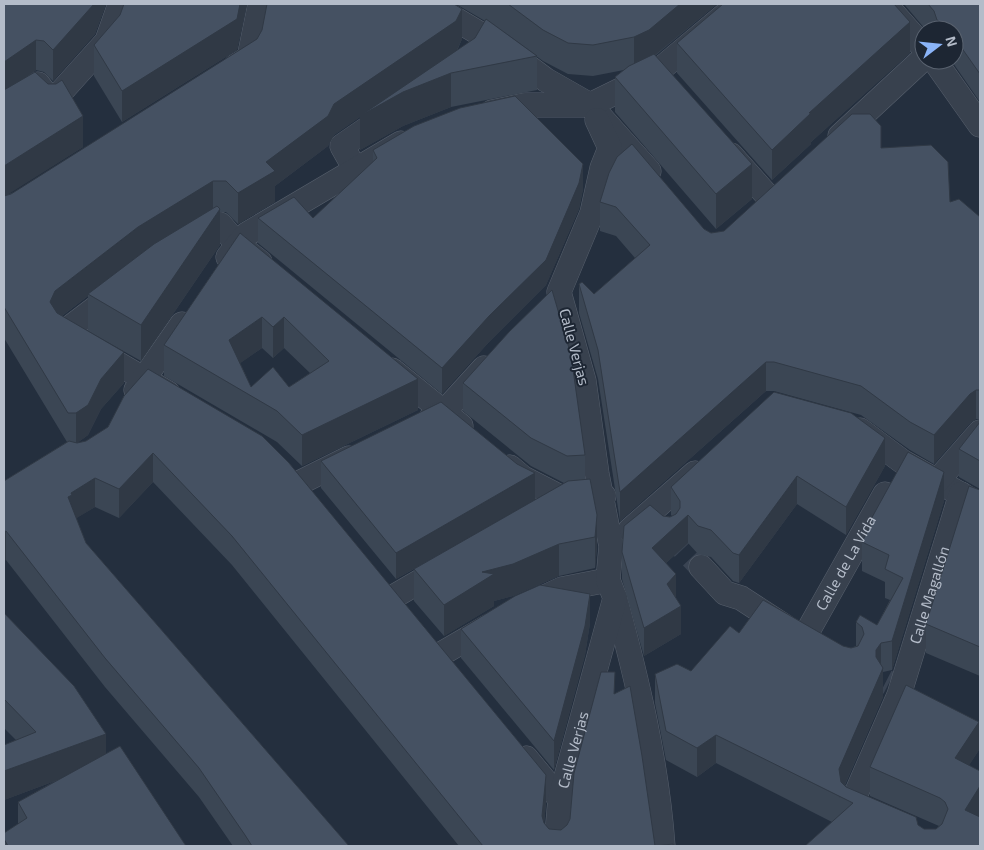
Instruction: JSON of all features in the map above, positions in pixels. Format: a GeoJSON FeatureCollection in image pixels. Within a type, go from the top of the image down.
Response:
{"type":"FeatureCollection","features":[{"type":"Feature","properties":{"kind":"street"},"geometry":{"type":"LineString","coordinates":[[4,107],[38,84],[52,102],[107,41],[120,4]]}},
{"type":"Feature","properties":{"kind":"street"},"geometry":{"type":"LineString","coordinates":[[217,78],[249,58],[260,4]]}},
{"type":"Feature","properties":{"kind":"street"},"geometry":{"type":"LineString","coordinates":[[473,116],[525,104],[590,105],[663,79],[738,4]]}},
{"type":"Feature","properties":{"kind":"street"},"geometry":{"type":"LineString","coordinates":[[416,5],[445,8],[479,46],[590,105],[665,190]]}},
{"type":"Feature","properties":{"kind":"street"},"geometry":{"type":"LineString","coordinates":[[890,5],[914,35]]}},
{"type":"Feature","properties":{"kind":"street"},"geometry":{"type":"LineString","coordinates":[[821,154],[914,67]]}},
{"type":"Feature","properties":{"kind":"street"},"geometry":{"type":"LineString","coordinates":[[944,70],[972,99],[980,125]]}},
{"type":"Feature","properties":{"kind":"street"},"geometry":{"type":"LineString","coordinates":[[354,169],[342,146],[404,103]]}},
{"type":"Feature","properties":{"kind":"street","name":"Calle Verjas"},"geometry":{"type":"LineString","coordinates":[[590,105],[610,148],[602,168],[592,213],[559,292],[584,381],[611,546],[612,589],[639,684],[651,750],[663,846]]}},
{"type":"Feature","properties":{"kind":"street"},"geometry":{"type":"LineString","coordinates":[[215,276],[237,244],[247,234],[354,169],[424,133]]}},
{"type":"Feature","properties":{"kind":"street"},"geometry":{"type":"LineString","coordinates":[[714,136],[771,200]]}},
{"type":"Feature","properties":{"kind":"street"},"geometry":{"type":"LineString","coordinates":[[171,254],[220,224],[237,244],[276,275]]}},
{"type":"Feature","properties":{"kind":"street"},"geometry":{"type":"LineString","coordinates":[[131,280],[64,332],[187,404]]}},
{"type":"Feature","properties":{"kind":"street"},"geometry":{"type":"LineString","coordinates":[[539,312],[559,292]]}},
{"type":"Feature","properties":{"kind":"street"},"geometry":{"type":"LineString","coordinates":[[121,408],[145,379],[192,309]]}},
{"type":"Feature","properties":{"kind":"street"},"geometry":{"type":"LineString","coordinates":[[410,428],[444,412],[499,351]]}},
{"type":"Feature","properties":{"kind":"street"},"geometry":{"type":"LineString","coordinates":[[375,356],[523,478],[564,498]]}},
{"type":"Feature","properties":{"kind":"street"},"geometry":{"type":"LineString","coordinates":[[838,422],[857,428],[903,462],[971,499]]}},
{"type":"Feature","properties":{"kind":"street"},"geometry":{"type":"LineString","coordinates":[[938,480],[980,432]]}},
{"type":"Feature","properties":{"kind":"street"},"geometry":{"type":"LineString","coordinates":[[282,465],[306,490],[368,449]]}},
{"type":"Feature","properties":{"kind":"street"},"geometry":{"type":"LineString","coordinates":[[611,546],[651,514],[714,455]]}},
{"type":"Feature","properties":{"kind":"street","name":"Calle de La Vida"},"geometry":{"type":"LineString","coordinates":[[701,567],[725,592],[741,598],[812,642],[903,462]]}},
{"type":"Feature","properties":{"kind":"street"},"geometry":{"type":"LineString","coordinates":[[538,513],[564,498],[604,496]]}},
{"type":"Feature","properties":{"kind":"street","name":"Calle Magallón"},"geometry":{"type":"LineString","coordinates":[[893,821],[852,803],[901,694],[971,499]]}},
{"type":"Feature","properties":{"kind":"street"},"geometry":{"type":"LineString","coordinates":[[651,514],[667,530]]}},
{"type":"Feature","properties":{"kind":"street"},"geometry":{"type":"LineString","coordinates":[[393,596],[461,557]]}},
{"type":"Feature","properties":{"kind":"street"},"geometry":{"type":"LineString","coordinates":[[441,654],[514,611],[562,589],[612,589]]}},
{"type":"Feature","properties":{"kind":"street","name":"Calle Verjas"},"geometry":{"type":"LineString","coordinates":[[556,846],[560,799],[612,589]]}},
{"type":"Feature","properties":{"kind":"street"},"geometry":{"type":"LineString","coordinates":[[510,738],[560,799]]}},
{"type":"Feature","properties":{"kind":"building"},"geometry":{"type":"Polygon","coordinates":[[[4,4],[94,4],[53,50],[44,41],[36,40],[4,62],[4,4]]]}},
{"type":"Feature","properties":{"kind":"building"},"geometry":{"type":"Polygon","coordinates":[[[124,4],[240,4],[237,19],[122,91],[94,45],[120,15],[124,4]]]}},
{"type":"Feature","properties":{"kind":"building"},"geometry":{"type":"Polygon","coordinates":[[[267,4],[454,4],[462,9],[456,21],[334,104],[328,116],[266,162],[275,171],[238,193],[226,181],[213,181],[138,227],[55,291],[50,302],[57,313],[124,352],[101,379],[88,405],[76,413],[68,413],[4,307],[4,196],[11,194],[257,39],[262,30],[267,4]]]}},
{"type":"Feature","properties":{"kind":"building"},"geometry":{"type":"Polygon","coordinates":[[[508,4],[680,4],[649,30],[634,37],[593,45],[568,43],[543,30],[508,4]]]}},
{"type":"Feature","properties":{"kind":"building"},"geometry":{"type":"Polygon","coordinates":[[[723,4],[894,4],[910,22],[809,113],[811,113],[772,150],[677,43],[723,4]]]}},
{"type":"Feature","properties":{"kind":"building"},"geometry":{"type":"Polygon","coordinates":[[[928,4],[980,4],[980,74],[964,51],[964,20],[937,20],[934,11],[928,4]]]}},
{"type":"Feature","properties":{"kind":"building"},"geometry":{"type":"Polygon","coordinates":[[[486,19],[537,56],[451,73],[403,92],[360,116],[475,38],[486,19]]]}},
{"type":"Feature","properties":{"kind":"building"},"geometry":{"type":"Polygon","coordinates":[[[654,54],[752,164],[716,194],[615,77],[629,66],[654,54]]]}},
{"type":"Feature","properties":{"kind":"building"},"geometry":{"type":"Polygon","coordinates":[[[35,72],[48,84],[56,84],[62,80],[83,116],[4,166],[4,90],[35,72]]]}},
{"type":"Feature","properties":{"kind":"building"},"geometry":{"type":"Polygon","coordinates":[[[515,96],[583,164],[579,183],[546,260],[489,316],[442,368],[258,218],[294,197],[313,218],[377,158],[373,150],[414,126],[460,108],[515,96]]]}},
{"type":"Feature","properties":{"kind":"building"},"geometry":{"type":"Polygon","coordinates":[[[852,114],[870,114],[881,126],[881,148],[931,145],[948,162],[950,202],[959,199],[980,217],[980,390],[970,394],[934,435],[910,422],[861,386],[774,362],[766,362],[620,492],[598,350],[579,284],[582,282],[594,294],[650,245],[616,207],[600,202],[609,173],[617,157],[632,144],[704,229],[711,233],[724,231],[852,114]]]}},
{"type":"Feature","properties":{"kind":"building"},"geometry":{"type":"Polygon","coordinates":[[[217,206],[220,209],[141,325],[88,294],[154,244],[217,206]]]}},
{"type":"Feature","properties":{"kind":"building"},"geometry":{"type":"Polygon","coordinates":[[[240,233],[418,379],[302,435],[277,411],[164,345],[240,233]],[[262,317],[229,340],[251,387],[273,367],[289,387],[329,361],[284,317],[273,327],[262,317]]]}},
{"type":"Feature","properties":{"kind":"building"},"geometry":{"type":"Polygon","coordinates":[[[552,290],[571,355],[585,455],[567,456],[531,438],[463,383],[509,332],[552,290]]]}},
{"type":"Feature","properties":{"kind":"building"},"geometry":{"type":"Polygon","coordinates":[[[148,369],[262,436],[289,463],[546,775],[542,816],[544,823],[549,829],[561,830],[570,819],[574,773],[601,672],[615,672],[614,694],[630,686],[655,846],[483,846],[232,536],[153,453],[119,489],[95,478],[71,493],[72,495],[68,497],[86,543],[349,846],[252,846],[199,768],[105,658],[6,531],[4,532],[4,481],[69,441],[77,443],[86,441],[108,427],[124,396],[148,369]]]}},
{"type":"Feature","properties":{"kind":"building"},"geometry":{"type":"Polygon","coordinates":[[[774,392],[851,413],[885,438],[846,507],[797,476],[739,555],[733,553],[711,530],[698,526],[688,515],[652,548],[676,574],[667,584],[681,606],[644,628],[622,552],[624,526],[650,505],[663,516],[670,517],[676,514],[680,508],[680,501],[671,487],[774,392]]]}},
{"type":"Feature","properties":{"kind":"building"},"geometry":{"type":"Polygon","coordinates":[[[441,402],[517,464],[535,473],[396,553],[321,461],[441,402]]]}},
{"type":"Feature","properties":{"kind":"building"},"geometry":{"type":"Polygon","coordinates":[[[980,422],[980,461],[959,449],[980,422]]]}},
{"type":"Feature","properties":{"kind":"building"},"geometry":{"type":"Polygon","coordinates":[[[908,452],[944,472],[892,641],[881,643],[876,650],[876,657],[883,668],[839,769],[841,782],[846,787],[916,817],[918,825],[924,829],[936,829],[942,824],[948,809],[945,802],[940,798],[870,767],[906,685],[979,722],[955,758],[980,771],[980,786],[965,810],[980,817],[980,846],[805,846],[853,803],[716,735],[697,748],[666,731],[655,674],[677,664],[691,671],[730,626],[739,633],[763,600],[843,646],[851,648],[858,646],[864,634],[862,627],[856,622],[860,615],[877,625],[903,578],[885,569],[889,555],[862,542],[872,522],[870,521],[908,452]]]}},
{"type":"Feature","properties":{"kind":"building"},"geometry":{"type":"Polygon","coordinates":[[[590,479],[597,515],[595,537],[559,544],[513,564],[482,572],[494,574],[444,605],[414,569],[568,481],[590,479]]]}},
{"type":"Feature","properties":{"kind":"building"},"geometry":{"type":"Polygon","coordinates":[[[969,486],[980,490],[980,647],[926,624],[969,486]]]}},
{"type":"Feature","properties":{"kind":"building"},"geometry":{"type":"Polygon","coordinates":[[[540,585],[590,594],[585,626],[554,741],[461,629],[515,596],[540,585]]]}},
{"type":"Feature","properties":{"kind":"building"},"geometry":{"type":"Polygon","coordinates":[[[4,613],[74,686],[106,734],[4,771],[4,745],[36,732],[4,699],[4,613]]]}},
{"type":"Feature","properties":{"kind":"building"},"geometry":{"type":"Polygon","coordinates":[[[120,746],[186,846],[8,846],[4,839],[4,833],[27,818],[18,802],[120,746]]]}},
{"type":"Feature","properties":{"kind":"building"},"geometry":{"type":"Polygon","coordinates":[[[673,844],[673,846],[655,846],[673,844]]]}},
{"type":"Feature","properties":{"kind":"tunnel"},"geometry":{"type":"LineString","coordinates":[[667,531],[701,567]]}},
{"type":"Feature","properties":{"kind":"tunnel"},"geometry":{"type":"LineString","coordinates":[[854,665],[889,683]]}}]}
